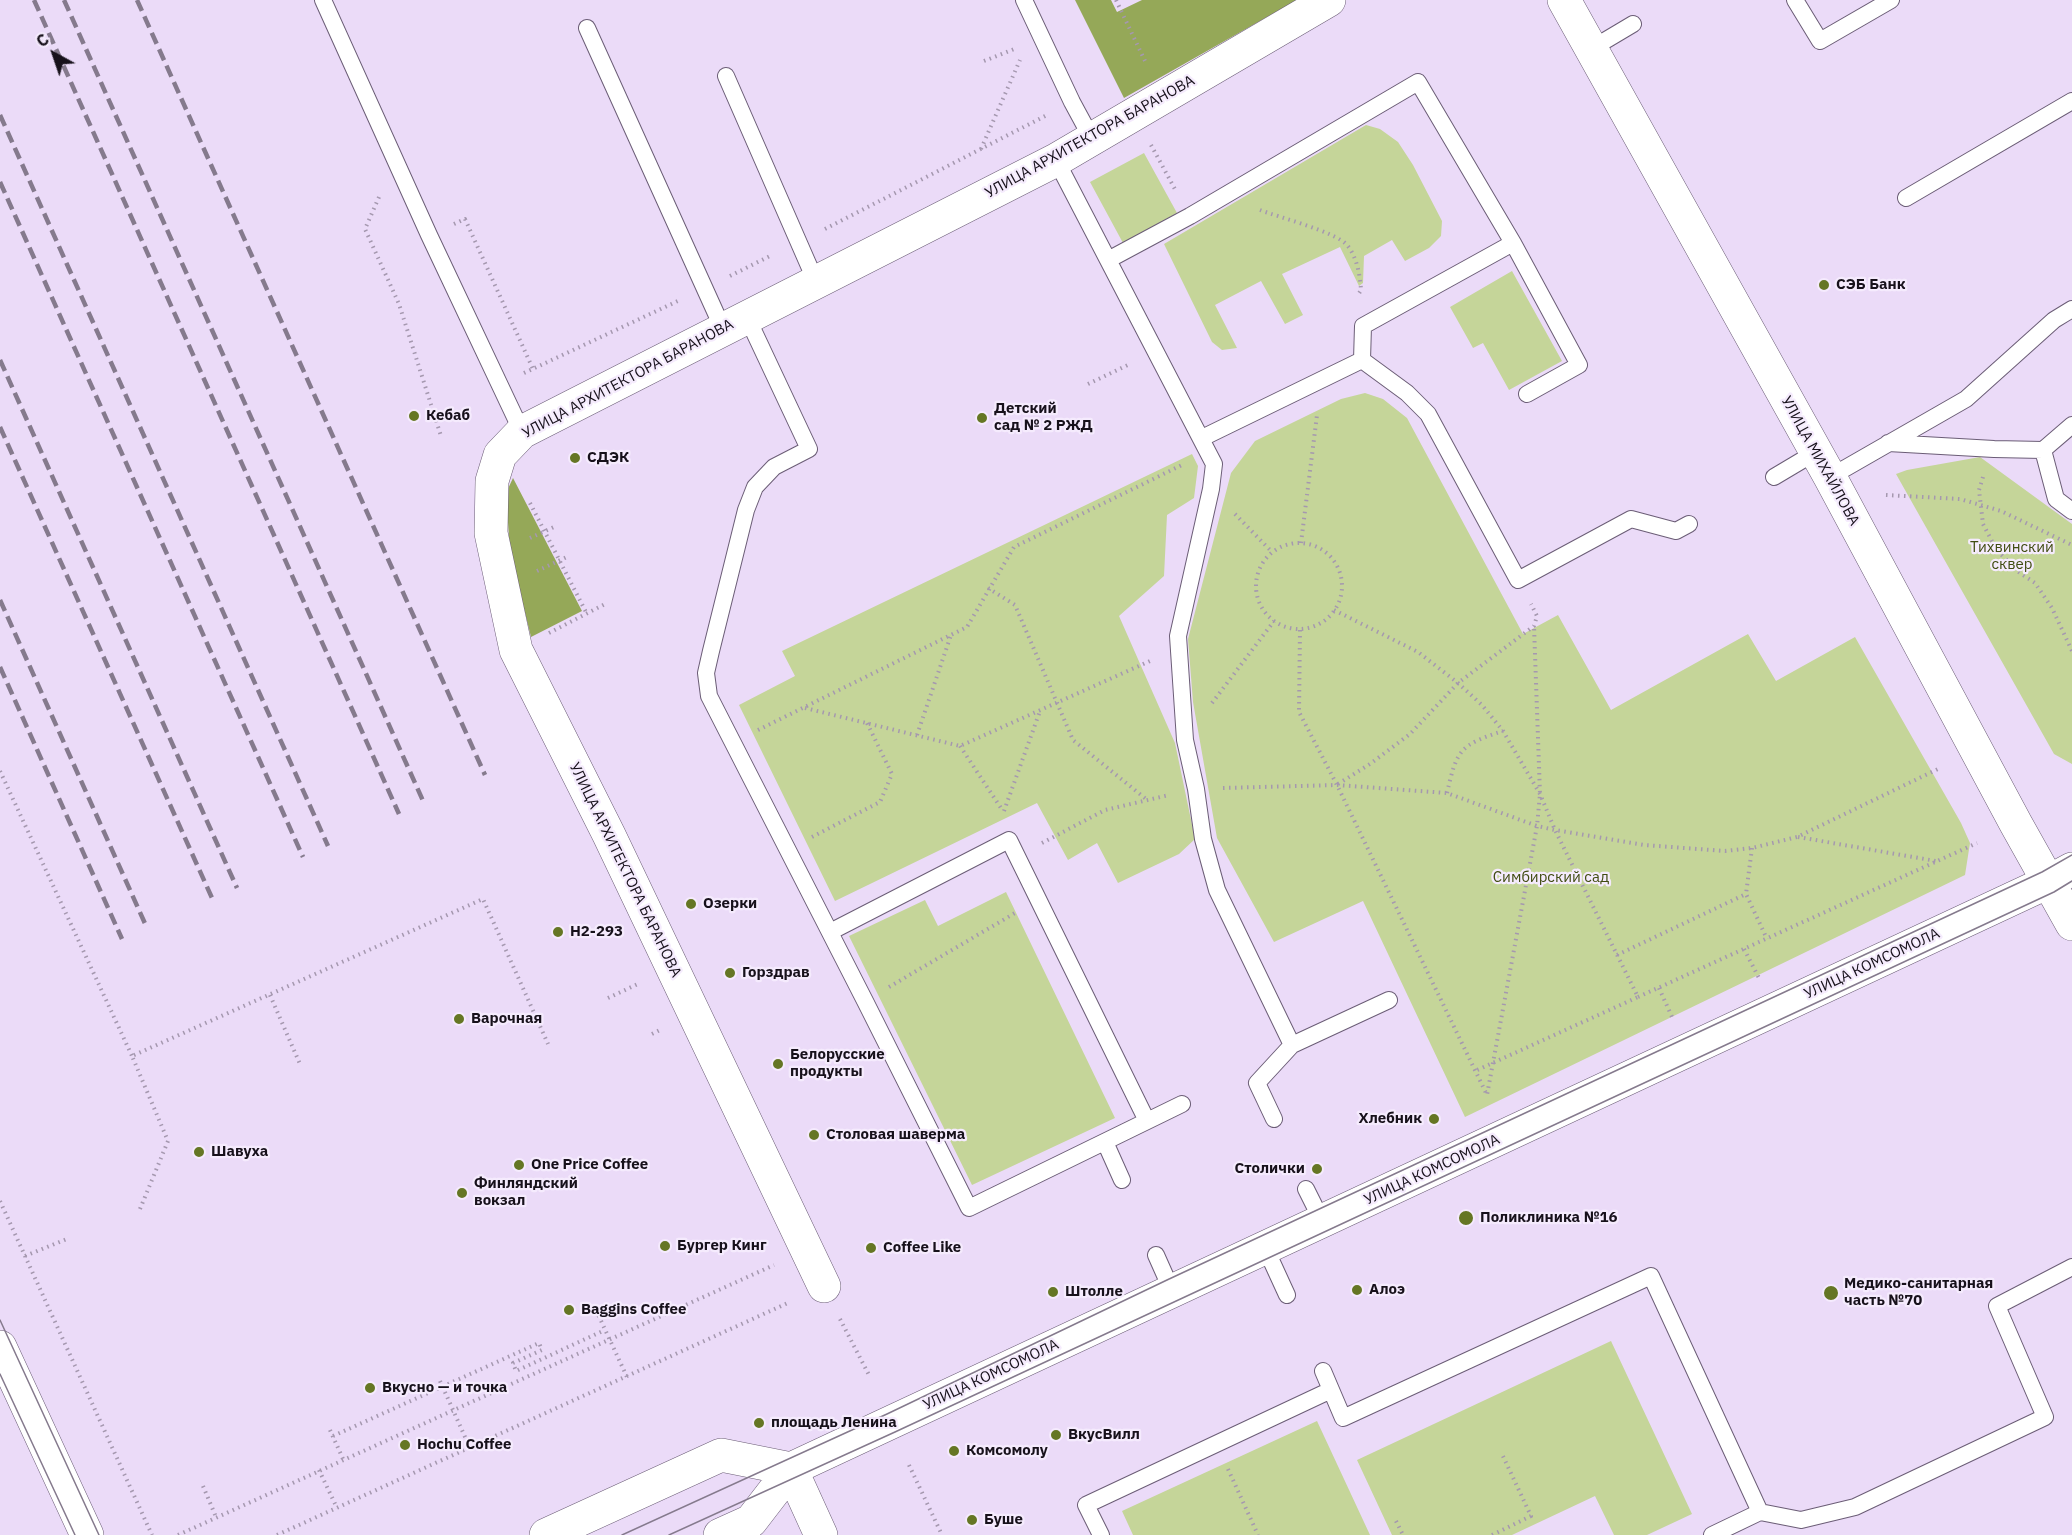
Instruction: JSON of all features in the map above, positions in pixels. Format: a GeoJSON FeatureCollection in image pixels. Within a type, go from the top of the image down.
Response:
{"type":"FeatureCollection","features":[{"type":"Feature","properties":{"kind":"street","name":"УЛИЦА МИХАЙЛОВА"},"geometry":{"type":"LineString","coordinates":[[1564,0],[1823,465],[2060,876],[2072,924]]}},
{"type":"Feature","properties":{"kind":"street","name":"УЛИЦА АРХИТЕКТОРА БАРАНОВА"},"geometry":{"type":"LineString","coordinates":[[824,1287],[606,828],[516,650],[491,533],[492,481],[500,455],[522,432],[1056,160],[1323,1]]}},
{"type":"Feature","properties":{"kind":"street","name":"УЛИЦА КОМСОМОЛА"},"geometry":{"type":"LineString","coordinates":[[720,1535],[751,1521],[790,1469],[2060,876]]}},
{"type":"Feature","properties":{"kind":"street"},"geometry":{"type":"LineString","coordinates":[[3,1359],[87,1535]]}},
{"type":"Feature","properties":{"kind":"street"},"geometry":{"type":"LineString","coordinates":[[546,1535],[722,1455],[790,1469],[821,1535]]}},
{"type":"Feature","properties":{"kind":"lane"},"geometry":{"type":"LineString","coordinates":[[323,0],[429,235],[522,432]]}},
{"type":"Feature","properties":{"kind":"lane"},"geometry":{"type":"LineString","coordinates":[[1795,0],[1820,41],[1891,0]]}},
{"type":"Feature","properties":{"kind":"lane"},"geometry":{"type":"LineString","coordinates":[[1027,2],[1072,102],[1092,139]]}},
{"type":"Feature","properties":{"kind":"lane"},"geometry":{"type":"LineString","coordinates":[[1590,49],[1633,24]]}},
{"type":"Feature","properties":{"kind":"lane"},"geometry":{"type":"LineString","coordinates":[[587,28],[735,323],[809,449],[774,467],[754,487],[746,510],[706,673],[709,696],[866,1001],[969,1208],[1182,1104]]}},
{"type":"Feature","properties":{"kind":"lane"},"geometry":{"type":"LineString","coordinates":[[726,76],[816,282]]}},
{"type":"Feature","properties":{"kind":"lane"},"geometry":{"type":"LineString","coordinates":[[1108,260],[1190,216],[1418,82],[1513,243],[1579,365],[1527,394]]}},
{"type":"Feature","properties":{"kind":"lane"},"geometry":{"type":"LineString","coordinates":[[1906,198],[2072,101]]}},
{"type":"Feature","properties":{"kind":"lane"},"geometry":{"type":"LineString","coordinates":[[1056,160],[1215,464],[1178,636],[1185,740],[1196,789],[1203,839],[1218,890],[1292,1045]]}},
{"type":"Feature","properties":{"kind":"lane"},"geometry":{"type":"LineString","coordinates":[[1362,360],[1363,326],[1513,243]]}},
{"type":"Feature","properties":{"kind":"lane"},"geometry":{"type":"LineString","coordinates":[[1774,477],[1823,465],[1888,443],[1966,399],[2054,320],[2072,309]]}},
{"type":"Feature","properties":{"kind":"lane"},"geometry":{"type":"LineString","coordinates":[[1205,445],[1322,379],[1362,360]]}},
{"type":"Feature","properties":{"kind":"lane"},"geometry":{"type":"LineString","coordinates":[[1362,360],[1407,393],[1428,414],[1518,580],[1631,519],[1676,531],[1689,524]]}},
{"type":"Feature","properties":{"kind":"lane"},"geometry":{"type":"LineString","coordinates":[[1888,443],[1994,450],[2043,450],[2072,425]]}},
{"type":"Feature","properties":{"kind":"lane"},"geometry":{"type":"LineString","coordinates":[[2043,450],[2055,499],[2072,511]]}},
{"type":"Feature","properties":{"kind":"lane"},"geometry":{"type":"LineString","coordinates":[[830,932],[1013,847],[1147,1121]]}},
{"type":"Feature","properties":{"kind":"lane"},"geometry":{"type":"LineString","coordinates":[[1274,1119],[1257,1083],[1292,1045],[1389,1000]]}},
{"type":"Feature","properties":{"kind":"lane"},"geometry":{"type":"LineString","coordinates":[[1105,1142],[1122,1180]]}},
{"type":"Feature","properties":{"kind":"lane"},"geometry":{"type":"LineString","coordinates":[[1306,1189],[1322,1221]]}},
{"type":"Feature","properties":{"kind":"lane"},"geometry":{"type":"LineString","coordinates":[[1265,1247],[1287,1295]]}},
{"type":"Feature","properties":{"kind":"lane"},"geometry":{"type":"LineString","coordinates":[[1156,1255],[1172,1291]]}},
{"type":"Feature","properties":{"kind":"lane"},"geometry":{"type":"LineString","coordinates":[[1712,1535],[1760,1512],[1801,1520],[1855,1507],[2045,1417],[1996,1306],[2072,1267]]}},
{"type":"Feature","properties":{"kind":"lane"},"geometry":{"type":"LineString","coordinates":[[1323,1371],[1343,1418],[1651,1276],[1760,1512]]}},
{"type":"Feature","properties":{"kind":"lane"},"geometry":{"type":"LineString","coordinates":[[1101,1535],[1086,1504],[1331,1390]]}},
{"type":"Feature","properties":{"kind":"path"},"geometry":{"type":"LineString","coordinates":[[1116,0],[1145,61]]}},
{"type":"Feature","properties":{"kind":"path"},"geometry":{"type":"LineString","coordinates":[[980,150],[1022,55]]}},
{"type":"Feature","properties":{"kind":"path"},"geometry":{"type":"LineString","coordinates":[[1151,144],[1190,216]]}},
{"type":"Feature","properties":{"kind":"path"},"geometry":{"type":"LineString","coordinates":[[379,197],[365,229],[399,304],[441,436]]}},
{"type":"Feature","properties":{"kind":"path"},"geometry":{"type":"LineString","coordinates":[[1222,197],[1335,236],[1346,244],[1354,258],[1360,277],[1361,290],[1355,299]]}},
{"type":"Feature","properties":{"kind":"path"},"geometry":{"type":"LineString","coordinates":[[429,235],[465,219],[533,369]]}},
{"type":"Feature","properties":{"kind":"path"},"geometry":{"type":"LineString","coordinates":[[1088,384],[1156,352]]}},
{"type":"Feature","properties":{"kind":"path"},"geometry":{"type":"LineString","coordinates":[[1301,543],[1322,379]]}},
{"type":"Feature","properties":{"kind":"path"},"geometry":{"type":"LineString","coordinates":[[752,733],[967,627],[1014,547],[1205,445]]}},
{"type":"Feature","properties":{"kind":"path"},"geometry":{"type":"LineString","coordinates":[[1994,450],[1978,490],[1983,524],[1995,549],[2016,571],[2035,583],[2052,608],[2072,651]]}},
{"type":"Feature","properties":{"kind":"path"},"geometry":{"type":"LineString","coordinates":[[1211,489],[1272,552]]}},
{"type":"Feature","properties":{"kind":"path"},"geometry":{"type":"LineString","coordinates":[[1887,495],[1960,500],[2001,512],[2072,545]]}},
{"type":"Feature","properties":{"kind":"path"},"geometry":{"type":"LineString","coordinates":[[529,500],[587,614],[605,604]]}},
{"type":"Feature","properties":{"kind":"path"},"geometry":{"type":"LineString","coordinates":[[1308,542],[1323,550],[1335,562],[1342,578],[1342,594],[1334,610],[1322,623],[1306,630],[1289,629],[1274,621],[1263,610],[1256,596],[1255,578],[1263,562],[1272,552],[1292,543],[1308,542]]}},
{"type":"Feature","properties":{"kind":"path"},"geometry":{"type":"LineString","coordinates":[[531,574],[569,556]]}},
{"type":"Feature","properties":{"kind":"path"},"geometry":{"type":"LineString","coordinates":[[1487,1095],[1537,826],[1540,794],[1534,626],[1537,616],[1518,580]]}},
{"type":"Feature","properties":{"kind":"path"},"geometry":{"type":"LineString","coordinates":[[988,588],[1015,605],[1073,740],[1147,799]]}},
{"type":"Feature","properties":{"kind":"path"},"geometry":{"type":"LineString","coordinates":[[1334,610],[1418,652],[1482,705],[1503,731],[1540,794],[1555,830],[1638,997]]}},
{"type":"Feature","properties":{"kind":"path"},"geometry":{"type":"LineString","coordinates":[[1185,740],[1274,621]]}},
{"type":"Feature","properties":{"kind":"path"},"geometry":{"type":"LineString","coordinates":[[1337,785],[1410,734],[1458,683],[1534,626]]}},
{"type":"Feature","properties":{"kind":"path"},"geometry":{"type":"LineString","coordinates":[[1300,630],[1299,712],[1337,785],[1490,1101]]}},
{"type":"Feature","properties":{"kind":"path"},"geometry":{"type":"LineString","coordinates":[[917,735],[951,634]]}},
{"type":"Feature","properties":{"kind":"path"},"geometry":{"type":"LineString","coordinates":[[805,708],[960,746],[1178,649]]}},
{"type":"Feature","properties":{"kind":"path"},"geometry":{"type":"LineString","coordinates":[[1004,812],[1041,710]]}},
{"type":"Feature","properties":{"kind":"path"},"geometry":{"type":"LineString","coordinates":[[788,849],[880,802],[892,774],[867,723]]}},
{"type":"Feature","properties":{"kind":"path"},"geometry":{"type":"LineString","coordinates":[[1447,793],[1454,765],[1462,750],[1474,740],[1503,731]]}},
{"type":"Feature","properties":{"kind":"path"},"geometry":{"type":"LineString","coordinates":[[960,746],[1004,812],[1013,847],[1060,835],[1104,810],[1196,789],[1337,785],[1447,793],[1537,826],[1555,830],[1644,845],[1725,851],[1752,848],[1797,837],[1938,769]]}},
{"type":"Feature","properties":{"kind":"path"},"geometry":{"type":"LineString","coordinates":[[0,771],[132,1056],[168,1141],[140,1209]]}},
{"type":"Feature","properties":{"kind":"path"},"geometry":{"type":"LineString","coordinates":[[1797,837],[1936,862]]}},
{"type":"Feature","properties":{"kind":"path"},"geometry":{"type":"LineString","coordinates":[[1475,1071],[1977,843]]}},
{"type":"Feature","properties":{"kind":"path"},"geometry":{"type":"LineString","coordinates":[[1752,848],[1746,894],[1767,939]]}},
{"type":"Feature","properties":{"kind":"path"},"geometry":{"type":"LineString","coordinates":[[1617,955],[1746,894]]}},
{"type":"Feature","properties":{"kind":"path"},"geometry":{"type":"LineString","coordinates":[[866,1001],[1039,898]]}},
{"type":"Feature","properties":{"kind":"path"},"geometry":{"type":"LineString","coordinates":[[132,1056],[483,899],[548,1044]]}},
{"type":"Feature","properties":{"kind":"path"},"geometry":{"type":"LineString","coordinates":[[1744,949],[1756,973]]}},
{"type":"Feature","properties":{"kind":"path"},"geometry":{"type":"LineString","coordinates":[[1659,988],[1671,1015]]}},
{"type":"Feature","properties":{"kind":"path"},"geometry":{"type":"LineString","coordinates":[[270,995],[300,1064]]}},
{"type":"Feature","properties":{"kind":"path"},"geometry":{"type":"LineString","coordinates":[[0,1201],[152,1535]]}},
{"type":"Feature","properties":{"kind":"path"},"geometry":{"type":"LineString","coordinates":[[25,1256],[67,1239]]}},
{"type":"Feature","properties":{"kind":"path"},"geometry":{"type":"LineString","coordinates":[[178,1535],[807,1250]]}},
{"type":"Feature","properties":{"kind":"path"},"geometry":{"type":"LineString","coordinates":[[277,1535],[824,1287],[870,1377]]}},
{"type":"Feature","properties":{"kind":"path"},"geometry":{"type":"LineString","coordinates":[[596,1310],[627,1377]]}},
{"type":"Feature","properties":{"kind":"path"},"geometry":{"type":"LineString","coordinates":[[333,1437],[539,1343],[542,1350],[513,1363],[516,1371],[605,1330]]}},
{"type":"Feature","properties":{"kind":"path"},"geometry":{"type":"LineString","coordinates":[[440,1381],[470,1448]]}},
{"type":"Feature","properties":{"kind":"path"},"geometry":{"type":"LineString","coordinates":[[330,1430],[343,1459]]}},
{"type":"Feature","properties":{"kind":"path"},"geometry":{"type":"LineString","coordinates":[[1492,1535],[1531,1516],[1502,1454]]}},
{"type":"Feature","properties":{"kind":"path"},"geometry":{"type":"LineString","coordinates":[[909,1464],[942,1535]]}},
{"type":"Feature","properties":{"kind":"path"},"geometry":{"type":"LineString","coordinates":[[319,1470],[337,1508]]}},
{"type":"Feature","properties":{"kind":"path"},"geometry":{"type":"LineString","coordinates":[[1231,1476],[1258,1535]]}},
{"type":"Feature","properties":{"kind":"path"},"geometry":{"type":"LineString","coordinates":[[203,1486],[216,1517]]}},
{"type":"Feature","properties":{"kind":"path"},"geometry":{"type":"LineString","coordinates":[[1396,1521],[1403,1535]]}},
{"type":"Feature","properties":{"kind":"green space"},"geometry":{"type":"Polygon","coordinates":[[[1075,0],[1111,0],[1117,12],[1142,0],[1297,0],[1124,98],[1075,0]]]}},
{"type":"Feature","properties":{"kind":"green space"},"geometry":{"type":"Polygon","coordinates":[[[1366,125],[1380,129],[1398,142],[1413,165],[1442,221],[1441,236],[1429,248],[1405,261],[1392,240],[1364,256],[1363,283],[1359,286],[1340,247],[1282,274],[1303,315],[1285,324],[1261,281],[1215,305],[1237,348],[1222,350],[1212,342],[1164,244],[1366,125]]]}},
{"type":"Feature","properties":{"kind":"green space"},"geometry":{"type":"Polygon","coordinates":[[[1144,153],[1177,213],[1123,243],[1090,182],[1144,153]]]}},
{"type":"Feature","properties":{"kind":"green space"},"geometry":{"type":"Polygon","coordinates":[[[1512,271],[1562,361],[1509,390],[1483,343],[1473,348],[1450,307],[1512,271]]]}},
{"type":"Feature","properties":{"kind":"green space","name":"Симбирский сад"},"geometry":{"type":"Polygon","coordinates":[[[1365,393],[1383,399],[1407,418],[1523,634],[1558,615],[1611,710],[1748,634],[1776,681],[1855,637],[1961,823],[1970,843],[1965,875],[1465,1117],[1363,901],[1274,942],[1217,838],[1193,702],[1188,639],[1231,473],[1255,441],[1341,399],[1365,393]]]}},
{"type":"Feature","properties":{"kind":"green space"},"geometry":{"type":"Polygon","coordinates":[[[1192,454],[1198,466],[1194,498],[1167,515],[1164,576],[1119,616],[1175,743],[1195,839],[1179,854],[1118,883],[1097,843],[1068,860],[1037,803],[835,901],[739,705],[795,676],[782,651],[1192,454]]]}},
{"type":"Feature","properties":{"kind":"green space","name":"Тихвинский сквер"},"geometry":{"type":"Polygon","coordinates":[[[1980,457],[2072,524],[2072,764],[2054,754],[1896,474],[1980,457]]]}},
{"type":"Feature","properties":{"kind":"green space"},"geometry":{"type":"Polygon","coordinates":[[[513,478],[582,611],[531,637],[510,552],[506,493],[513,478]]]}},
{"type":"Feature","properties":{"kind":"green space"},"geometry":{"type":"Polygon","coordinates":[[[1006,892],[1115,1118],[972,1185],[849,936],[925,900],[938,926],[1006,892]]]}},
{"type":"Feature","properties":{"kind":"green space"},"geometry":{"type":"Polygon","coordinates":[[[1611,1341],[1692,1514],[1647,1535],[1614,1535],[1595,1496],[1512,1535],[1392,1535],[1357,1460],[1611,1341]]]}},
{"type":"Feature","properties":{"kind":"green space"},"geometry":{"type":"Polygon","coordinates":[[[1317,1421],[1370,1535],[1133,1535],[1122,1511],[1317,1421]]]}},
{"type":"Feature","properties":{"kind":"tram line"},"geometry":{"type":"LineString","coordinates":[[622,1535],[887,1414],[1167,1280],[2042,872],[2072,855]]}},
{"type":"Feature","properties":{"kind":"tram line"},"geometry":{"type":"LineString","coordinates":[[669,1535],[2054,892],[2072,881]]}},
{"type":"Feature","properties":{"kind":"tram line"},"geometry":{"type":"LineString","coordinates":[[0,1320],[99,1535]]}},
{"type":"Feature","properties":{"kind":"tram line"},"geometry":{"type":"LineString","coordinates":[[0,1374],[75,1535]]}},
{"type":"Feature","properties":{"kind":"railway"},"geometry":{"type":"LineString","coordinates":[[34,0],[399,814]]}},
{"type":"Feature","properties":{"kind":"railway"},"geometry":{"type":"LineString","coordinates":[[64,0],[424,803]]}},
{"type":"Feature","properties":{"kind":"railway"},"geometry":{"type":"LineString","coordinates":[[137,0],[485,775]]}},
{"type":"Feature","properties":{"kind":"railway"},"geometry":{"type":"LineString","coordinates":[[0,115],[328,846]]}},
{"type":"Feature","properties":{"kind":"railway"},"geometry":{"type":"LineString","coordinates":[[0,182],[303,857]]}},
{"type":"Feature","properties":{"kind":"railway"},"geometry":{"type":"LineString","coordinates":[[0,360],[237,888]]}},
{"type":"Feature","properties":{"kind":"railway"},"geometry":{"type":"LineString","coordinates":[[0,427],[212,898]]}},
{"type":"Feature","properties":{"kind":"railway"},"geometry":{"type":"LineString","coordinates":[[0,600],[147,928]]}},
{"type":"Feature","properties":{"kind":"railway"},"geometry":{"type":"LineString","coordinates":[[0,667],[122,939]]}},
{"type":"Feature","properties":{"kind":"place","name":"СЭБ Банк"},"geometry":{"type":"Point","coordinates":[1824,285]}},
{"type":"Feature","properties":{"kind":"place","name":"Кебаб"},"geometry":{"type":"Point","coordinates":[414,416]}},
{"type":"Feature","properties":{"kind":"place","name":"Детский сад № 2 РЖД"},"geometry":{"type":"Point","coordinates":[982,418]}},
{"type":"Feature","properties":{"kind":"place","name":"СДЭК"},"geometry":{"type":"Point","coordinates":[575,458]}},
{"type":"Feature","properties":{"kind":"place","name":"Озерки"},"geometry":{"type":"Point","coordinates":[691,904]}},
{"type":"Feature","properties":{"kind":"place","name":"H2-293"},"geometry":{"type":"Point","coordinates":[558,932]}},
{"type":"Feature","properties":{"kind":"place","name":"Горздрав"},"geometry":{"type":"Point","coordinates":[730,973]}},
{"type":"Feature","properties":{"kind":"place","name":"Варочная"},"geometry":{"type":"Point","coordinates":[459,1019]}},
{"type":"Feature","properties":{"kind":"place","name":"Белорусские продукты"},"geometry":{"type":"Point","coordinates":[778,1064]}},
{"type":"Feature","properties":{"kind":"place","name":"Хлебник"},"geometry":{"type":"Point","coordinates":[1434,1119]}},
{"type":"Feature","properties":{"kind":"place","name":"Столовая шаверма"},"geometry":{"type":"Point","coordinates":[814,1135]}},
{"type":"Feature","properties":{"kind":"place","name":"Шавуха"},"geometry":{"type":"Point","coordinates":[199,1152]}},
{"type":"Feature","properties":{"kind":"place","name":"One Price Coffee"},"geometry":{"type":"Point","coordinates":[519,1165]}},
{"type":"Feature","properties":{"kind":"place","name":"Столички"},"geometry":{"type":"Point","coordinates":[1317,1169]}},
{"type":"Feature","properties":{"kind":"place","name":"Финляндский вокзал"},"geometry":{"type":"Point","coordinates":[462,1193]}},
{"type":"Feature","properties":{"kind":"place","name":"Поликлиника №16"},"geometry":{"type":"Point","coordinates":[1466,1218]}},
{"type":"Feature","properties":{"kind":"place","name":"Бургер Кинг"},"geometry":{"type":"Point","coordinates":[665,1246]}},
{"type":"Feature","properties":{"kind":"place","name":"Coffee Like"},"geometry":{"type":"Point","coordinates":[871,1248]}},
{"type":"Feature","properties":{"kind":"place","name":"Алоэ"},"geometry":{"type":"Point","coordinates":[1357,1290]}},
{"type":"Feature","properties":{"kind":"place","name":"Штолле"},"geometry":{"type":"Point","coordinates":[1053,1292]}},
{"type":"Feature","properties":{"kind":"place","name":"Медико-санитарная часть №70"},"geometry":{"type":"Point","coordinates":[1831,1293]}},
{"type":"Feature","properties":{"kind":"place","name":"Baggins Coffee"},"geometry":{"type":"Point","coordinates":[569,1310]}},
{"type":"Feature","properties":{"kind":"place","name":"Вкусно — и точка"},"geometry":{"type":"Point","coordinates":[370,1388]}},
{"type":"Feature","properties":{"kind":"place","name":"площадь Ленина"},"geometry":{"type":"Point","coordinates":[759,1423]}},
{"type":"Feature","properties":{"kind":"place","name":"ВкусВилл"},"geometry":{"type":"Point","coordinates":[1056,1435]}},
{"type":"Feature","properties":{"kind":"place","name":"Hochu Coffee"},"geometry":{"type":"Point","coordinates":[405,1445]}},
{"type":"Feature","properties":{"kind":"place","name":"Комсомолу"},"geometry":{"type":"Point","coordinates":[954,1451]}},
{"type":"Feature","properties":{"kind":"place","name":"Буше"},"geometry":{"type":"Point","coordinates":[972,1520]}}]}
